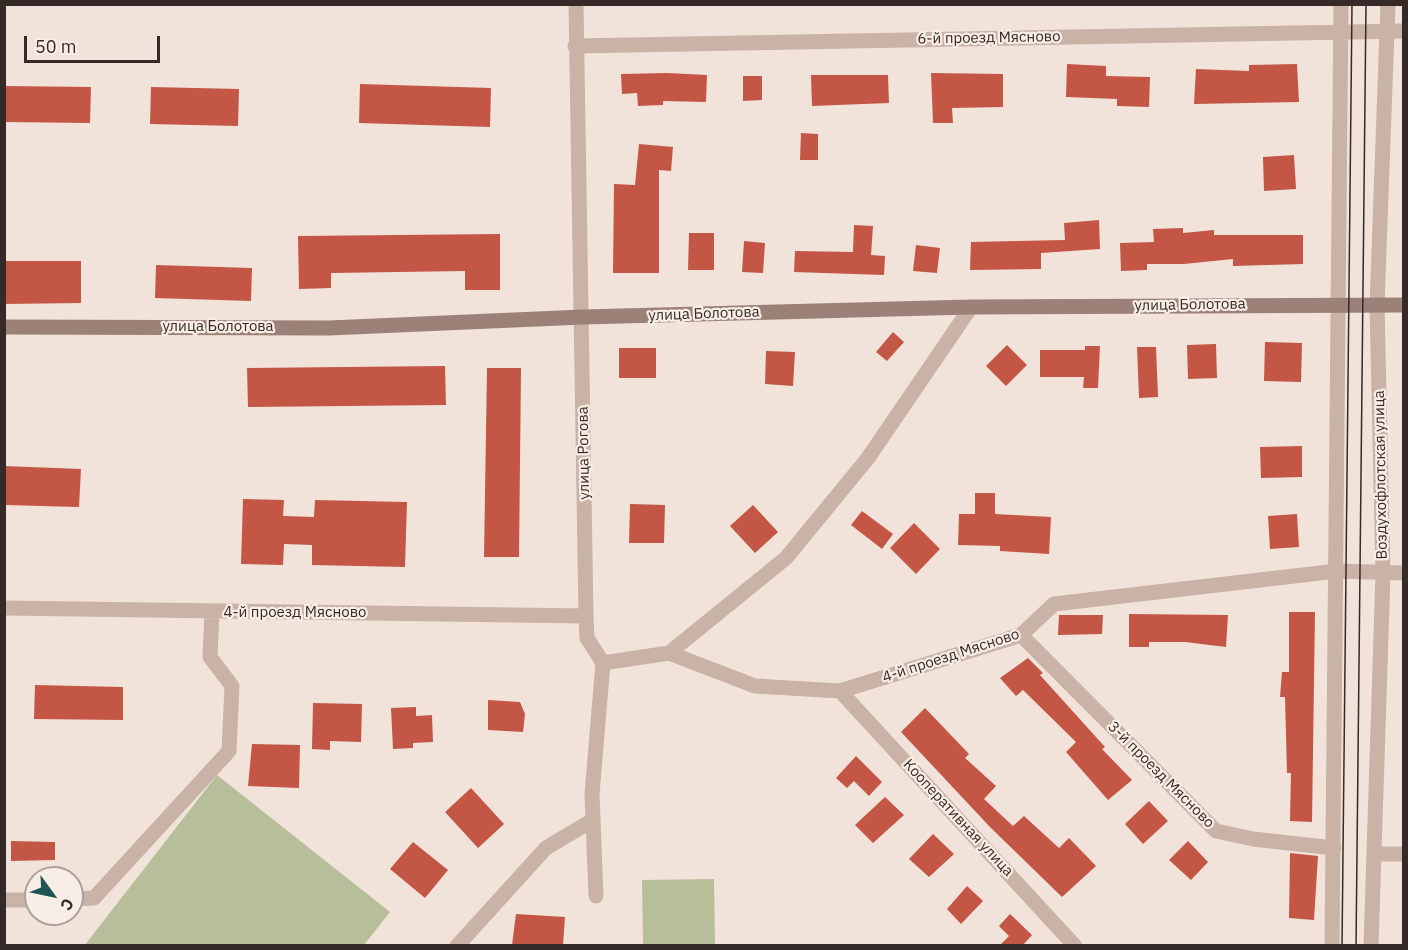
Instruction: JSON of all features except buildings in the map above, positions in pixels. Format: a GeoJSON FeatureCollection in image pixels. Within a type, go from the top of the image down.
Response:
{"type":"FeatureCollection","features":[{"type":"Feature","properties":{"kind":"street","name":"улица Рогова"},"geometry":{"type":"LineString","coordinates":[[576,4],[575,46],[583,317],[585,616],[587,638],[603,663]]}},
{"type":"Feature","properties":{"kind":"street"},"geometry":{"type":"LineString","coordinates":[[1332,945],[1341,4]]}},
{"type":"Feature","properties":{"kind":"street","name":"Воздухофлотская улица"},"geometry":{"type":"LineString","coordinates":[[1371,945],[1383,573],[1377,305],[1388,4]]}},
{"type":"Feature","properties":{"kind":"street","name":"6-й проезд Мясново"},"geometry":{"type":"LineString","coordinates":[[575,46],[1340,30],[1404,31]]}},
{"type":"Feature","properties":{"kind":"street","name":"улица Болотова"},"geometry":{"type":"LineString","coordinates":[[4,327],[329,328],[583,317],[971,307],[1404,305]]}},
{"type":"Feature","properties":{"kind":"street"},"geometry":{"type":"LineString","coordinates":[[669,653],[786,558],[868,458],[971,307]]}},
{"type":"Feature","properties":{"kind":"street","name":"4-й проезд Мясново"},"geometry":{"type":"LineString","coordinates":[[603,663],[669,653],[755,686],[840,691],[1022,635],[1054,604],[1337,571],[1404,573]]}},
{"type":"Feature","properties":{"kind":"street","name":"4-й проезд Мясново"},"geometry":{"type":"LineString","coordinates":[[4,608],[212,613],[585,616]]}},
{"type":"Feature","properties":{"kind":"street"},"geometry":{"type":"LineString","coordinates":[[84,898],[94,898],[229,751],[232,686],[210,657],[212,613]]}},
{"type":"Feature","properties":{"kind":"street","name":"3-й проезд Мясново"},"geometry":{"type":"LineString","coordinates":[[1022,635],[1216,831],[1253,839],[1334,848]]}},
{"type":"Feature","properties":{"kind":"street"},"geometry":{"type":"LineString","coordinates":[[596,896],[592,794],[603,663]]}},
{"type":"Feature","properties":{"kind":"street","name":"Кооперативная улица"},"geometry":{"type":"LineString","coordinates":[[840,691],[1075,945]]}},
{"type":"Feature","properties":{"kind":"street"},"geometry":{"type":"LineString","coordinates":[[457,945],[546,848],[593,820]]}},
{"type":"Feature","properties":{"kind":"street"},"geometry":{"type":"LineString","coordinates":[[1374,854],[1404,854]]}},
{"type":"Feature","properties":{"kind":"street"},"geometry":{"type":"LineString","coordinates":[[4,900],[24,900]]}},
{"type":"Feature","properties":{"kind":"green space"},"geometry":{"type":"Polygon","coordinates":[[[217,775],[390,912],[364,945],[84,946],[217,775]]]}},
{"type":"Feature","properties":{"kind":"green space"},"geometry":{"type":"Polygon","coordinates":[[[714,879],[715,945],[643,945],[642,880],[714,879]]]}},
{"type":"Feature","properties":{"kind":"tram line"},"geometry":{"type":"LineString","coordinates":[[1342,946],[1352,4]]}},
{"type":"Feature","properties":{"kind":"tram line"},"geometry":{"type":"LineString","coordinates":[[1356,946],[1366,4]]}}]}
